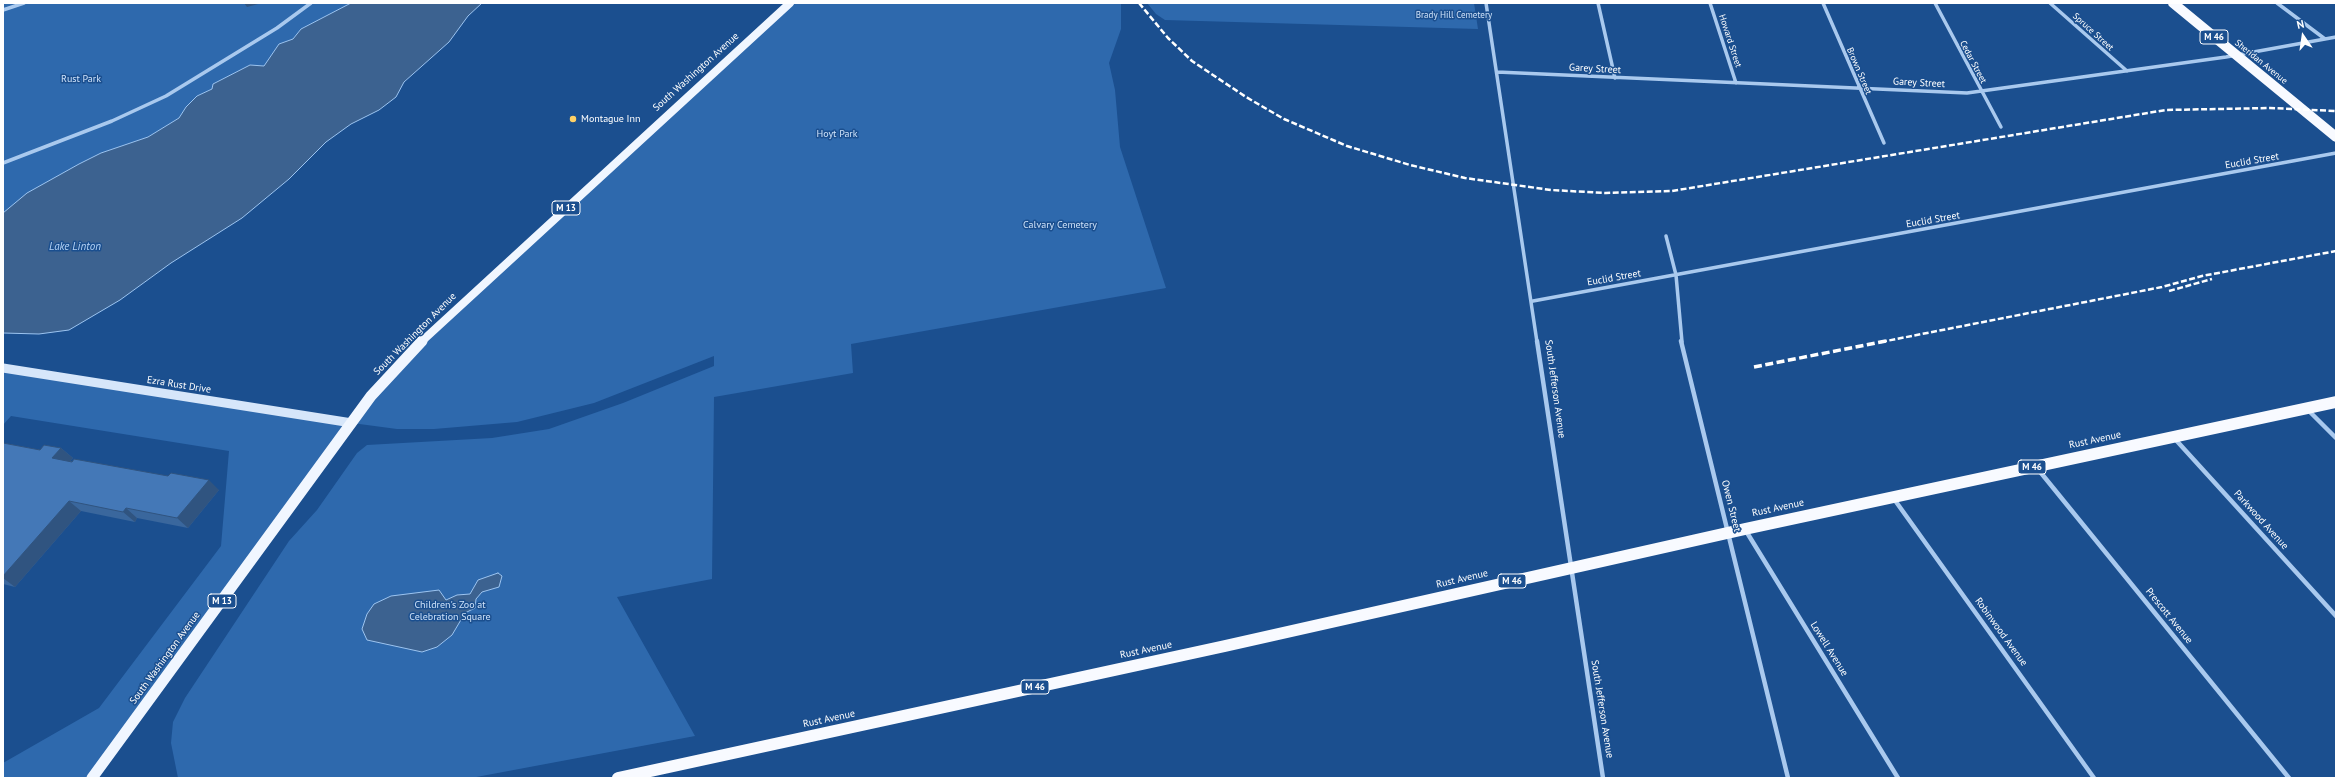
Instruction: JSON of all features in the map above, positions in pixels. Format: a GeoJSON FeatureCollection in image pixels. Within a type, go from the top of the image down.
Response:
{"type":"FeatureCollection","features":[{"type":"Feature","properties":{"kind":"highway","name":"Sheridan Avenue"},"geometry":{"type":"LineString","coordinates":[[2173,3],[2336,137]]}},
{"type":"Feature","properties":{"kind":"highway","name":"Rust Avenue"},"geometry":{"type":"LineString","coordinates":[[618,778],[1210,650],[1728,532],[2336,402]]}},
{"type":"Feature","properties":{"kind":"main road","name":"South Washington Avenue"},"geometry":{"type":"LineString","coordinates":[[92,778],[352,423],[390,374],[428,335],[790,3]]}},
{"type":"Feature","properties":{"kind":"main road","name":"Ezra Rust Drive"},"geometry":{"type":"LineString","coordinates":[[3,368],[352,423]]}},
{"type":"Feature","properties":{"kind":"street"},"geometry":{"type":"LineString","coordinates":[[3,10],[24,3]]}},
{"type":"Feature","properties":{"kind":"street"},"geometry":{"type":"LineString","coordinates":[[3,164],[112,122],[166,96],[271,32],[311,3]]}},
{"type":"Feature","properties":{"kind":"street","name":"South Jefferson Avenue"},"geometry":{"type":"LineString","coordinates":[[1486,3],[1533,300],[1603,778]]}},
{"type":"Feature","properties":{"kind":"street"},"geometry":{"type":"LineString","coordinates":[[1598,3],[1615,78]]}},
{"type":"Feature","properties":{"kind":"street","name":"Howard Street"},"geometry":{"type":"LineString","coordinates":[[1710,3],[1736,83]]}},
{"type":"Feature","properties":{"kind":"street","name":"Brown Street"},"geometry":{"type":"LineString","coordinates":[[1823,3],[1884,143]]}},
{"type":"Feature","properties":{"kind":"street","name":"Cedar Street"},"geometry":{"type":"LineString","coordinates":[[1934,3],[2001,127]]}},
{"type":"Feature","properties":{"kind":"street","name":"Spruce Street"},"geometry":{"type":"LineString","coordinates":[[2050,3],[2127,71]]}},
{"type":"Feature","properties":{"kind":"street"},"geometry":{"type":"LineString","coordinates":[[2277,3],[2325,39]]}},
{"type":"Feature","properties":{"kind":"street","name":"Garey Street"},"geometry":{"type":"LineString","coordinates":[[1497,72],[1981,92],[2127,71],[2336,37]]}},
{"type":"Feature","properties":{"kind":"street","name":"Euclid Street"},"geometry":{"type":"LineString","coordinates":[[1533,300],[2336,154]]}},
{"type":"Feature","properties":{"kind":"street","name":"Owen Street"},"geometry":{"type":"LineString","coordinates":[[1666,236],[1676,275],[1681,339],[1687,370],[1788,778]]}},
{"type":"Feature","properties":{"kind":"street"},"geometry":{"type":"LineString","coordinates":[[2306,409],[2336,438]]}},
{"type":"Feature","properties":{"kind":"street","name":"Parkwood Avenue"},"geometry":{"type":"LineString","coordinates":[[2173,437],[2336,616]]}},
{"type":"Feature","properties":{"kind":"street","name":"Prescott Avenue"},"geometry":{"type":"LineString","coordinates":[[2035,466],[2289,778]]}},
{"type":"Feature","properties":{"kind":"street","name":"Robinwood Avenue"},"geometry":{"type":"LineString","coordinates":[[1893,497],[2094,778]]}},
{"type":"Feature","properties":{"kind":"street","name":"Lowell Avenue"},"geometry":{"type":"LineString","coordinates":[[1745,529],[1898,778]]}},
{"type":"Feature","properties":{"kind":"green space","name":"Rust Park"},"geometry":{"type":"Polygon","coordinates":[[[3,3],[351,3],[301,29],[293,39],[279,44],[264,66],[250,65],[213,84],[212,89],[197,96],[186,107],[179,118],[148,137],[101,153],[79,164],[3,213],[3,3]]]}},
{"type":"Feature","properties":{"kind":"green space"},"geometry":{"type":"Polygon","coordinates":[[[790,3],[1121,3],[1121,29],[1109,63],[1115,90],[1120,147],[1166,288],[851,344],[853,373],[714,397],[712,579],[617,597],[695,736],[471,778],[178,778],[171,743],[173,722],[185,698],[289,541],[317,510],[357,453],[367,445],[492,438],[549,429],[623,403],[714,366],[714,356],[594,403],[517,422],[434,429],[397,429],[352,423],[395,369],[790,3]]]}},
{"type":"Feature","properties":{"kind":"green space","name":"Brady Hill Cemetery"},"geometry":{"type":"Polygon","coordinates":[[[1147,3],[1474,3],[1478,29],[1165,20],[1156,14],[1147,3]]]}},
{"type":"Feature","properties":{"kind":"green space"},"geometry":{"type":"Polygon","coordinates":[[[3,368],[352,423],[92,778],[3,778],[3,763],[99,708],[221,546],[229,451],[11,416],[3,425],[3,368]]]}},
{"type":"Feature","properties":{"kind":"water","name":"Lake Linton"},"geometry":{"type":"Polygon","coordinates":[[[351,3],[482,3],[468,16],[449,42],[404,82],[396,97],[379,110],[351,124],[326,142],[289,179],[242,218],[171,263],[120,300],[69,330],[39,334],[3,333],[3,213],[27,193],[79,164],[101,153],[148,137],[179,118],[186,107],[197,96],[212,89],[213,84],[250,65],[264,66],[279,44],[293,39],[301,29],[351,3]]]}},
{"type":"Feature","properties":{"kind":"water"},"geometry":{"type":"Polygon","coordinates":[[[498,573],[502,576],[499,587],[482,592],[476,599],[475,608],[465,613],[452,635],[437,647],[422,652],[367,640],[362,629],[367,614],[374,604],[391,596],[439,590],[446,600],[457,595],[470,594],[478,580],[498,573]]]}},
{"type":"Feature","properties":{"kind":"building"},"geometry":{"type":"Polygon","coordinates":[[[3,443],[40,450],[44,445],[61,448],[52,458],[72,462],[74,459],[168,476],[171,473],[209,480],[177,518],[126,508],[123,512],[69,501],[3,576],[3,443]]]}},
{"type":"Feature","properties":{"kind":"railway"},"geometry":{"type":"LineString","coordinates":[[1139,3],[1168,38],[1192,61],[1246,97],[1284,119],[1347,146],[1410,165],[1465,178],[1551,190],[1606,193],[1672,191],[2166,110],[2270,108],[2336,111]]}},
{"type":"Feature","properties":{"kind":"railway"},"geometry":{"type":"LineString","coordinates":[[1881,342],[2162,287],[2202,276],[2336,251]]}},
{"type":"Feature","properties":{"kind":"railway"},"geometry":{"type":"LineString","coordinates":[[2169,291],[2212,279]]}},
{"type":"Feature","properties":{"kind":"railway"},"geometry":{"type":"LineString","coordinates":[[1754,367],[1886,341]]}},
{"type":"Feature","properties":{"kind":"place","name":"Montague Inn"},"geometry":{"type":"Point","coordinates":[573,119]}},
{"type":"Feature","properties":{"kind":"park label","name":"Hoyt Park"},"geometry":{"type":"Point","coordinates":[837,134]}},
{"type":"Feature","properties":{"kind":"park label","name":"Calvary Cemetery"},"geometry":{"type":"Point","coordinates":[1060,225]}},
{"type":"Feature","properties":{"kind":"park label","name":"Children's Zoo at Celebration Square"},"geometry":{"type":"Point","coordinates":[450,610]}}]}
